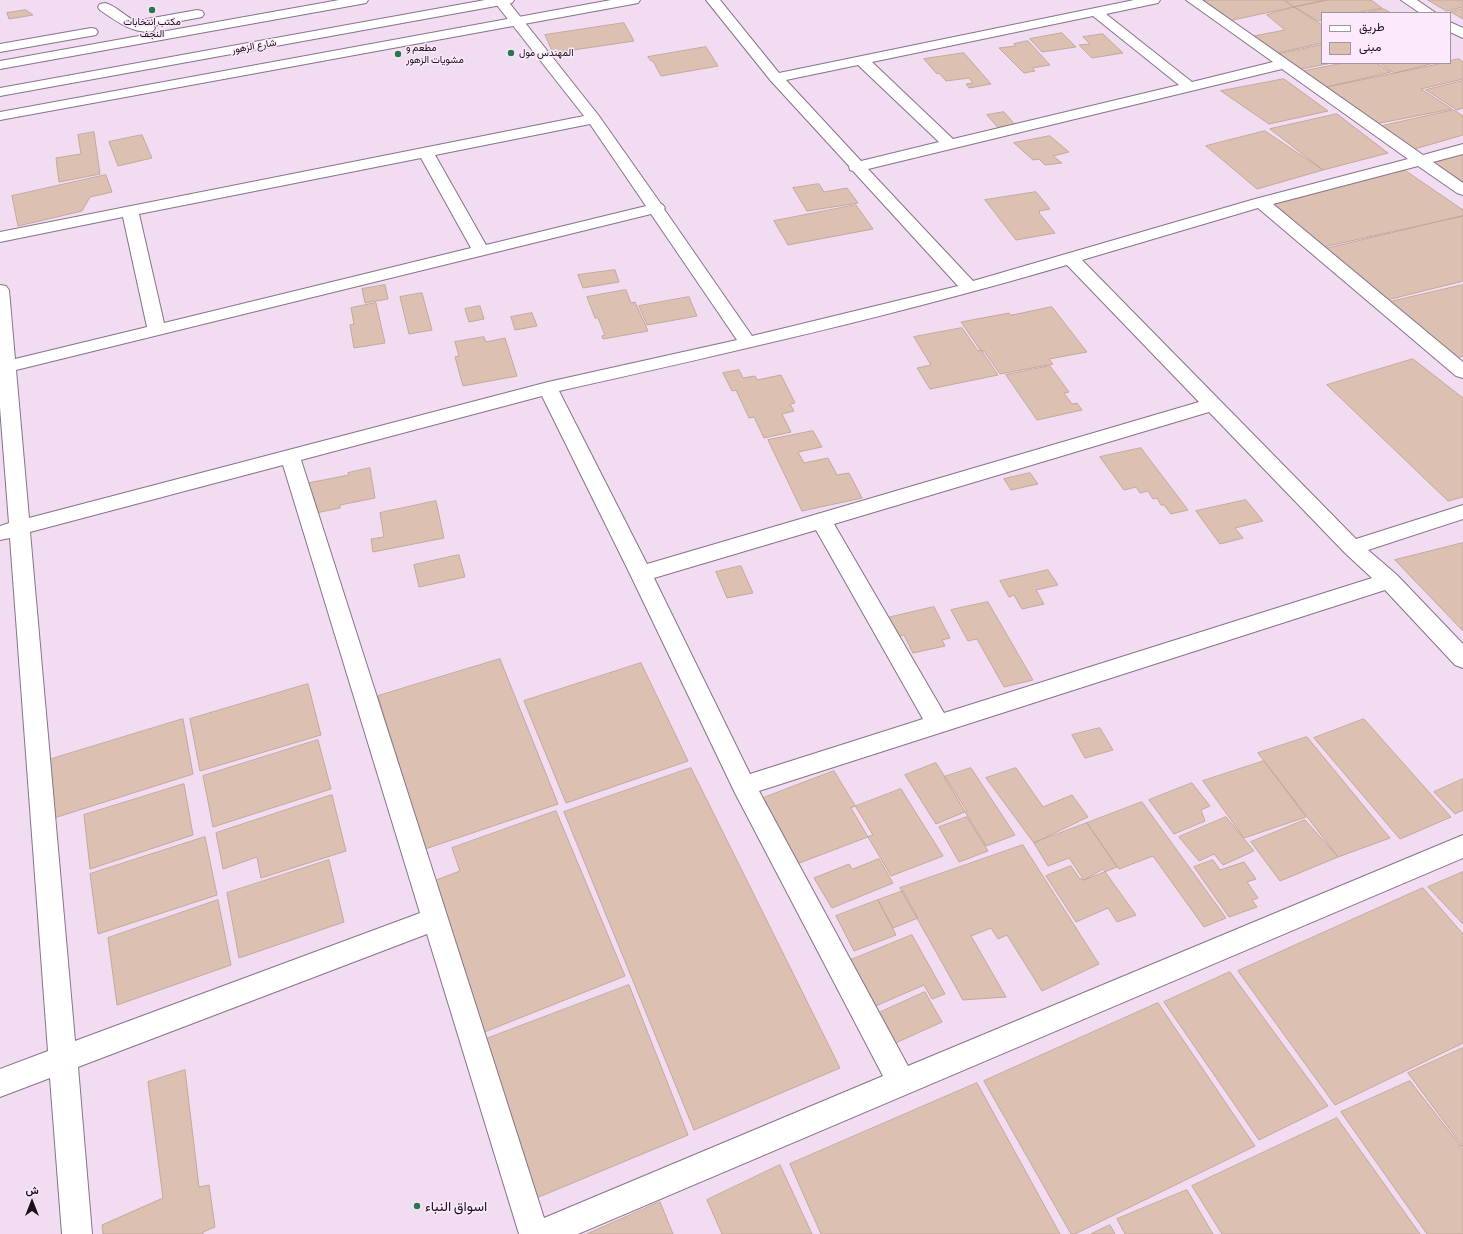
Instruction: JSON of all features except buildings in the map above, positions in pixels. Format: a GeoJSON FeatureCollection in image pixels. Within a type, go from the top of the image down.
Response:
{"type":"FeatureCollection","features":[{"type":"Feature","properties":{"kind":"street"},"geometry":{"type":"LineString","coordinates":[[0,65],[361,0]]}},
{"type":"Feature","properties":{"kind":"street"},"geometry":{"type":"LineString","coordinates":[[0,116],[633,0]]}},
{"type":"Feature","properties":{"kind":"street"},"geometry":{"type":"LineString","coordinates":[[713,0],[776,78],[856,167],[970,288]]}},
{"type":"Feature","properties":{"kind":"street"},"geometry":{"type":"LineString","coordinates":[[776,78],[1153,0]]}},
{"type":"Feature","properties":{"kind":"street"},"geometry":{"type":"LineString","coordinates":[[1193,0],[1463,190]]}},
{"type":"Feature","properties":{"kind":"street"},"geometry":{"type":"LineString","coordinates":[[1408,0],[1427,12]]}},
{"type":"Feature","properties":{"kind":"street"},"geometry":{"type":"LineString","coordinates":[[504,1],[517,22],[594,119],[657,208],[748,343]]}},
{"type":"Feature","properties":{"kind":"street","name":"شارع الزهور"},"geometry":{"type":"LineString","coordinates":[[0,92],[504,1]]}},
{"type":"Feature","properties":{"kind":"street"},"geometry":{"type":"LineString","coordinates":[[43,58],[81,40],[91,32],[100,22],[104,3],[126,22],[135,25],[157,29],[201,29]]}},
{"type":"Feature","properties":{"kind":"street"},"geometry":{"type":"LineString","coordinates":[[135,25],[210,12]]}},
{"type":"Feature","properties":{"kind":"street"},"geometry":{"type":"LineString","coordinates":[[1096,12],[1190,87]]}},
{"type":"Feature","properties":{"kind":"street"},"geometry":{"type":"LineString","coordinates":[[1451,27],[1463,34]]}},
{"type":"Feature","properties":{"kind":"street"},"geometry":{"type":"LineString","coordinates":[[0,48],[91,32]]}},
{"type":"Feature","properties":{"kind":"street"},"geometry":{"type":"LineString","coordinates":[[862,60],[950,144]]}},
{"type":"Feature","properties":{"kind":"street"},"geometry":{"type":"LineString","coordinates":[[856,167],[1284,64]]}},
{"type":"Feature","properties":{"kind":"street"},"geometry":{"type":"LineString","coordinates":[[0,238],[594,119]]}},
{"type":"Feature","properties":{"kind":"street"},"geometry":{"type":"LineString","coordinates":[[10,530],[548,388],[748,343],[970,288],[1261,202],[1463,149]]}},
{"type":"Feature","properties":{"kind":"street"},"geometry":{"type":"LineString","coordinates":[[425,152],[481,251]]}},
{"type":"Feature","properties":{"kind":"street"},"geometry":{"type":"LineString","coordinates":[[1261,202],[1463,372]]}},
{"type":"Feature","properties":{"kind":"street"},"geometry":{"type":"LineString","coordinates":[[6,367],[657,208]]}},
{"type":"Feature","properties":{"kind":"street"},"geometry":{"type":"LineString","coordinates":[[130,212],[157,330]]}},
{"type":"Feature","properties":{"kind":"street"},"geometry":{"type":"LineString","coordinates":[[1070,258],[1352,548],[1389,581],[1463,659]]}},
{"type":"Feature","properties":{"kind":"street"},"geometry":{"type":"LineString","coordinates":[[0,290],[6,367],[10,530],[63,1059],[77,1234]]}},
{"type":"Feature","properties":{"kind":"street"},"geometry":{"type":"LineString","coordinates":[[548,388],[641,574],[744,786],[902,1082]]}},
{"type":"Feature","properties":{"kind":"street"},"geometry":{"type":"LineString","coordinates":[[641,574],[1212,405]]}},
{"type":"Feature","properties":{"kind":"street"},"geometry":{"type":"LineString","coordinates":[[290,456],[534,1234]]}},
{"type":"Feature","properties":{"kind":"street"},"geometry":{"type":"LineString","coordinates":[[1352,548],[1463,512]]}},
{"type":"Feature","properties":{"kind":"street"},"geometry":{"type":"LineString","coordinates":[[821,520],[938,724]]}},
{"type":"Feature","properties":{"kind":"street"},"geometry":{"type":"LineString","coordinates":[[744,786],[1389,581]]}},
{"type":"Feature","properties":{"kind":"street"},"geometry":{"type":"LineString","coordinates":[[542,1234],[1463,846]]}},
{"type":"Feature","properties":{"kind":"street"},"geometry":{"type":"LineString","coordinates":[[0,1083],[435,919]]}},
{"type":"Feature","properties":{"kind":"place","name":"مكتب انتخابات النجف"},"geometry":{"type":"Point","coordinates":[152,10]}},
{"type":"Feature","properties":{"kind":"place","name":"المهندس مول"},"geometry":{"type":"Point","coordinates":[511,53]}},
{"type":"Feature","properties":{"kind":"place","name":"مطعم و مشويات الزهور"},"geometry":{"type":"Point","coordinates":[398,54]}},
{"type":"Feature","properties":{"kind":"place","name":"اسواق النباء"},"geometry":{"type":"Point","coordinates":[417,1206]}}]}
